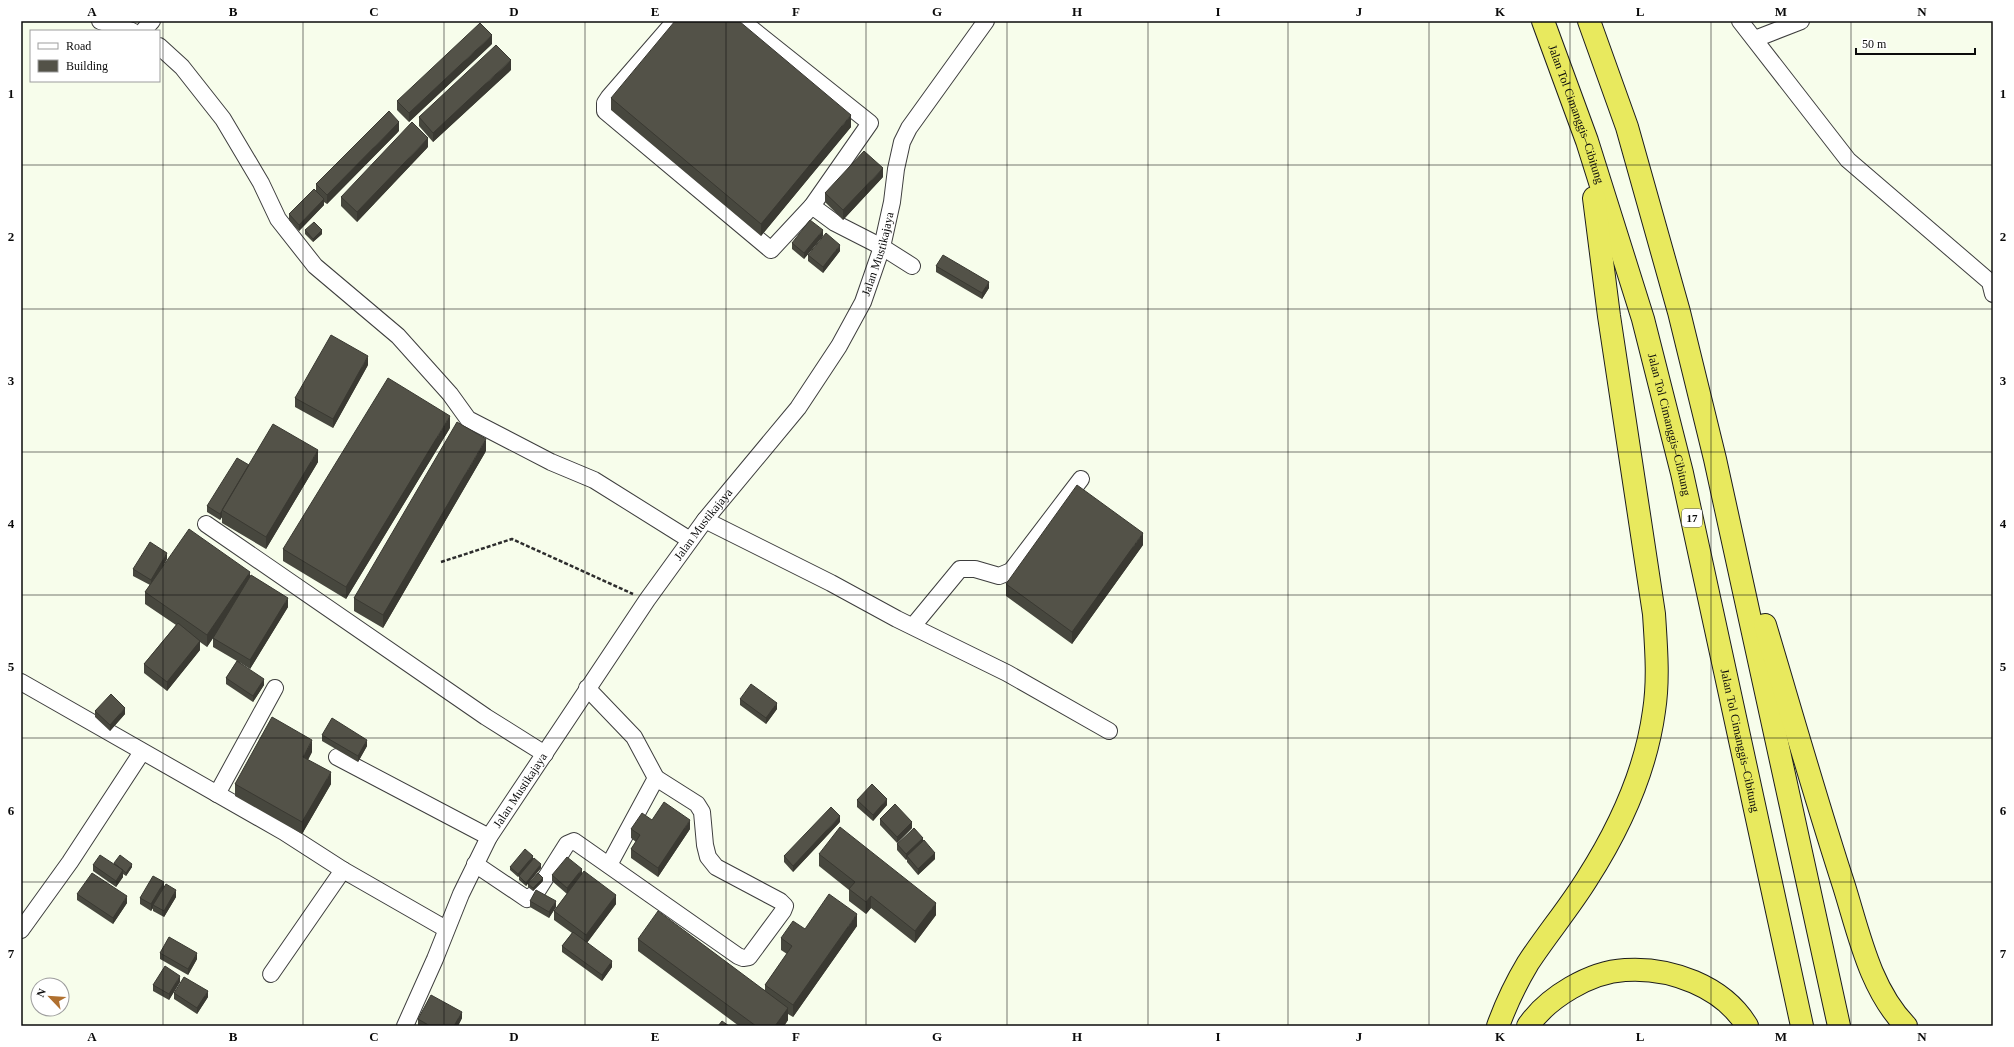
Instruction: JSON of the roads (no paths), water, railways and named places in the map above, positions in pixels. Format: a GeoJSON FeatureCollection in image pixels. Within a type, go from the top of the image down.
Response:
{"type":"FeatureCollection","features":[{"type":"Feature","properties":{"kind":"highway","name":"Jalan Tol Cimanggis–Cibitung"},"geometry":{"type":"LineString","coordinates":[[1543,21],[1587,141],[1643,319],[1682,473],[1802,1026]]}},
{"type":"Feature","properties":{"kind":"highway"},"geometry":{"type":"LineString","coordinates":[[1589,21],[1627,127],[1678,312],[1715,459],[1839,1026]]}},
{"type":"Feature","properties":{"kind":"highway"},"geometry":{"type":"LineString","coordinates":[[1498,1026],[1509,998],[1528,964],[1588,878],[1610,839],[1632,791],[1647,749],[1654,710],[1657,661],[1653,607],[1609,316],[1587,141]]}},
{"type":"Feature","properties":{"kind":"highway"},"geometry":{"type":"LineString","coordinates":[[1715,459],[1836,862],[1874,978],[1892,1012],[1906,1026]]}},
{"type":"Feature","properties":{"kind":"highway"},"geometry":{"type":"LineString","coordinates":[[1528,1026],[1538,1012],[1561,993],[1596,976],[1625,970],[1663,972],[1691,980],[1720,996],[1747,1026]]}},
{"type":"Feature","properties":{"kind":"street"},"geometry":{"type":"LineString","coordinates":[[100,21],[129,30]]}},
{"type":"Feature","properties":{"kind":"street"},"geometry":{"type":"LineString","coordinates":[[144,30],[152,21]]}},
{"type":"Feature","properties":{"kind":"street"},"geometry":{"type":"LineString","coordinates":[[675,21],[609,97],[606,103],[605,111],[771,250],[776,247],[812,206],[870,123],[742,21]]}},
{"type":"Feature","properties":{"kind":"street","name":"Jalan Mustikajaya"},"geometry":{"type":"LineString","coordinates":[[405,1026],[435,959],[446,929],[475,864],[489,837],[647,600],[705,520],[798,408],[839,346],[863,302],[882,247],[892,202],[896,169],[902,142],[909,128],[986,21]]}},
{"type":"Feature","properties":{"kind":"street"},"geometry":{"type":"LineString","coordinates":[[1740,21],[1848,160],[1990,282],[1993,294]]}},
{"type":"Feature","properties":{"kind":"street"},"geometry":{"type":"LineString","coordinates":[[1754,39],[1801,21]]}},
{"type":"Feature","properties":{"kind":"street"},"geometry":{"type":"LineString","coordinates":[[160,47],[182,67],[223,119],[261,183],[278,219],[315,266],[398,336],[450,394],[468,419],[551,462],[594,480],[690,540]]}},
{"type":"Feature","properties":{"kind":"street"},"geometry":{"type":"LineString","coordinates":[[812,206],[835,223],[882,247],[912,266]]}},
{"type":"Feature","properties":{"kind":"street"},"geometry":{"type":"LineString","coordinates":[[913,626],[960,569],[975,569],[999,576],[1011,570],[1081,479]]}},
{"type":"Feature","properties":{"kind":"street"},"geometry":{"type":"LineString","coordinates":[[705,520],[1007,673],[1109,731]]}},
{"type":"Feature","properties":{"kind":"street"},"geometry":{"type":"LineString","coordinates":[[206,524],[486,717],[545,754]]}},
{"type":"Feature","properties":{"kind":"street"},"geometry":{"type":"LineString","coordinates":[[21,682],[284,832],[343,870],[446,929]]}},
{"type":"Feature","properties":{"kind":"street"},"geometry":{"type":"LineString","coordinates":[[217,794],[275,688]]}},
{"type":"Feature","properties":{"kind":"street"},"geometry":{"type":"LineString","coordinates":[[475,864],[527,899],[536,893],[567,844],[574,841],[743,958],[749,957],[783,911],[785,906],[780,901],[716,867],[708,857],[702,812],[697,804],[656,778],[634,737],[587,688]]}},
{"type":"Feature","properties":{"kind":"street"},"geometry":{"type":"LineString","coordinates":[[21,930],[70,862],[142,752]]}},
{"type":"Feature","properties":{"kind":"street"},"geometry":{"type":"LineString","coordinates":[[337,757],[489,837]]}},
{"type":"Feature","properties":{"kind":"street"},"geometry":{"type":"LineString","coordinates":[[609,865],[656,778]]}},
{"type":"Feature","properties":{"kind":"street"},"geometry":{"type":"LineString","coordinates":[[271,974],[343,870]]}}]}
